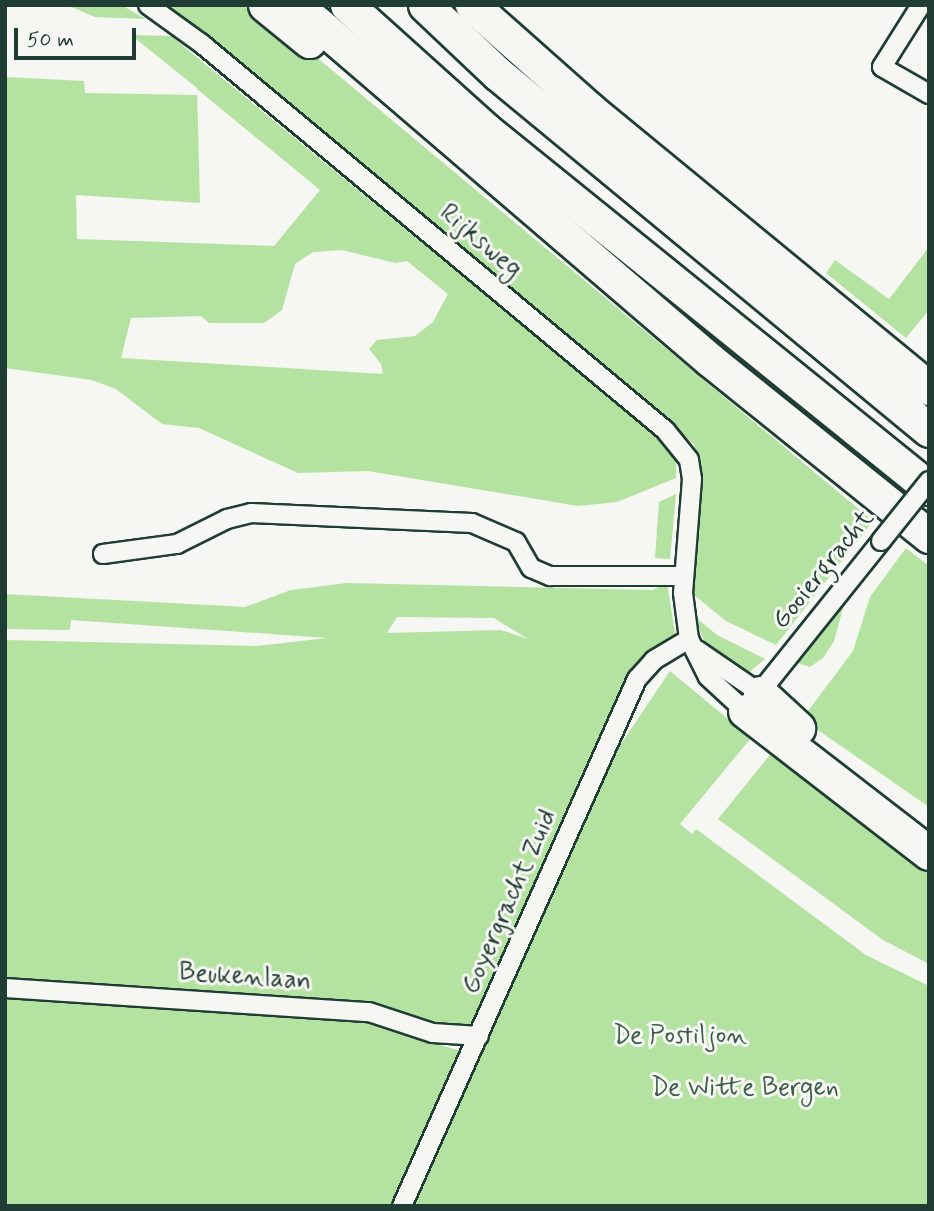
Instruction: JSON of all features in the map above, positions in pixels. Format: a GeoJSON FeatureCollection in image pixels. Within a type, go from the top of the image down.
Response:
{"type":"FeatureCollection","features":[{"type":"Feature","properties":{"kind":"highway"},"geometry":{"type":"LineString","coordinates":[[265,5],[314,45],[425,118]]}},
{"type":"Feature","properties":{"kind":"highway"},"geometry":{"type":"LineString","coordinates":[[296,5],[710,360],[929,536]]}},
{"type":"Feature","properties":{"kind":"highway"},"geometry":{"type":"LineString","coordinates":[[347,5],[486,130],[929,488]]}},
{"type":"Feature","properties":{"kind":"highway"},"geometry":{"type":"LineString","coordinates":[[425,5],[508,83],[929,430]]}},
{"type":"Feature","properties":{"kind":"highway"},"geometry":{"type":"LineString","coordinates":[[472,5],[589,109],[929,388]]}},
{"type":"Feature","properties":{"kind":"highway"},"geometry":{"type":"LineString","coordinates":[[752,702],[790,723],[929,832]]}},
{"type":"Feature","properties":{"kind":"highway"},"geometry":{"type":"LineString","coordinates":[[752,702],[929,853]]}},
{"type":"Feature","properties":{"kind":"street","name":"Rijksweg"},"geometry":{"type":"LineString","coordinates":[[148,5],[202,44],[665,430],[689,460],[692,479],[684,571]]}},
{"type":"Feature","properties":{"kind":"street"},"geometry":{"type":"LineString","coordinates":[[920,5],[882,67],[929,94]]}},
{"type":"Feature","properties":{"kind":"street","name":"Gooiergracht"},"geometry":{"type":"LineString","coordinates":[[752,702],[929,481]]}},
{"type":"Feature","properties":{"kind":"street"},"geometry":{"type":"LineString","coordinates":[[103,554],[177,544],[227,519],[251,513],[472,523],[516,542],[531,568],[550,576],[684,571],[692,643],[708,677],[752,702]]}},
{"type":"Feature","properties":{"kind":"street","name":"Goyergracht Zuid"},"geometry":{"type":"LineString","coordinates":[[402,1206],[637,679],[654,660],[692,643]]}},
{"type":"Feature","properties":{"kind":"street","name":"Beukenlaan"},"geometry":{"type":"LineString","coordinates":[[5,988],[369,1012],[433,1033],[479,1036]]}},
{"type":"Feature","properties":{"kind":"green space"},"geometry":{"type":"Polygon","coordinates":[[[67,5],[121,5],[146,19],[95,17],[67,5]]]}},
{"type":"Feature","properties":{"kind":"green space"},"geometry":{"type":"Polygon","coordinates":[[[165,5],[254,5],[873,521],[776,645],[726,621],[693,594],[701,469],[694,444],[165,5]]]}},
{"type":"Feature","properties":{"kind":"green space"},"geometry":{"type":"Polygon","coordinates":[[[131,35],[171,36],[665,443],[676,458],[676,478],[617,502],[578,506],[368,471],[298,473],[199,428],[162,424],[116,389],[92,380],[5,368],[5,77],[84,81],[85,93],[197,95],[197,89],[131,35]],[[197,89],[200,203],[76,195],[77,239],[274,246],[320,190],[197,89]],[[342,250],[313,252],[295,264],[282,310],[264,323],[209,323],[201,316],[131,318],[121,358],[383,374],[381,364],[369,349],[377,340],[415,336],[433,322],[448,294],[407,261],[395,263],[342,250]]]}},
{"type":"Feature","properties":{"kind":"green space"},"geometry":{"type":"Polygon","coordinates":[[[929,247],[929,310],[906,338],[826,273],[835,260],[889,299],[929,247]]]}},
{"type":"Feature","properties":{"kind":"green space"},"geometry":{"type":"Polygon","coordinates":[[[676,494],[670,559],[655,558],[659,502],[676,494]]]}},
{"type":"Feature","properties":{"kind":"green space"},"geometry":{"type":"Polygon","coordinates":[[[906,548],[929,566],[929,807],[802,719],[853,651],[870,597],[906,548]]]}},
{"type":"Feature","properties":{"kind":"green space"},"geometry":{"type":"Polygon","coordinates":[[[667,582],[676,640],[627,676],[469,1033],[447,1028],[440,1045],[461,1051],[393,1206],[5,1206],[5,640],[257,646],[327,638],[71,620],[70,630],[5,629],[5,594],[245,607],[291,590],[347,583],[653,590],[667,582]],[[397,617],[387,633],[501,630],[528,639],[494,618],[397,617]]]}},
{"type":"Feature","properties":{"kind":"green space"},"geometry":{"type":"Polygon","coordinates":[[[846,597],[834,641],[823,658],[810,667],[794,662],[846,597]]]}},
{"type":"Feature","properties":{"kind":"green space"},"geometry":{"type":"Polygon","coordinates":[[[694,616],[717,635],[765,659],[748,673],[733,668],[708,650],[694,616]]]}},
{"type":"Feature","properties":{"kind":"green space","name":"De Postiljon"},"geometry":{"type":"Polygon","coordinates":[[[670,671],[751,738],[680,824],[692,834],[696,829],[866,955],[929,986],[929,1206],[415,1206],[607,765],[670,671]]]}},
{"type":"Feature","properties":{"kind":"green space"},"geometry":{"type":"Polygon","coordinates":[[[773,751],[929,872],[929,964],[883,940],[718,819],[773,751]]]}},
{"type":"Feature","properties":{"kind":"park label","name":"De Witte Bergen"},"geometry":{"type":"Point","coordinates":[745,1089]}}]}
